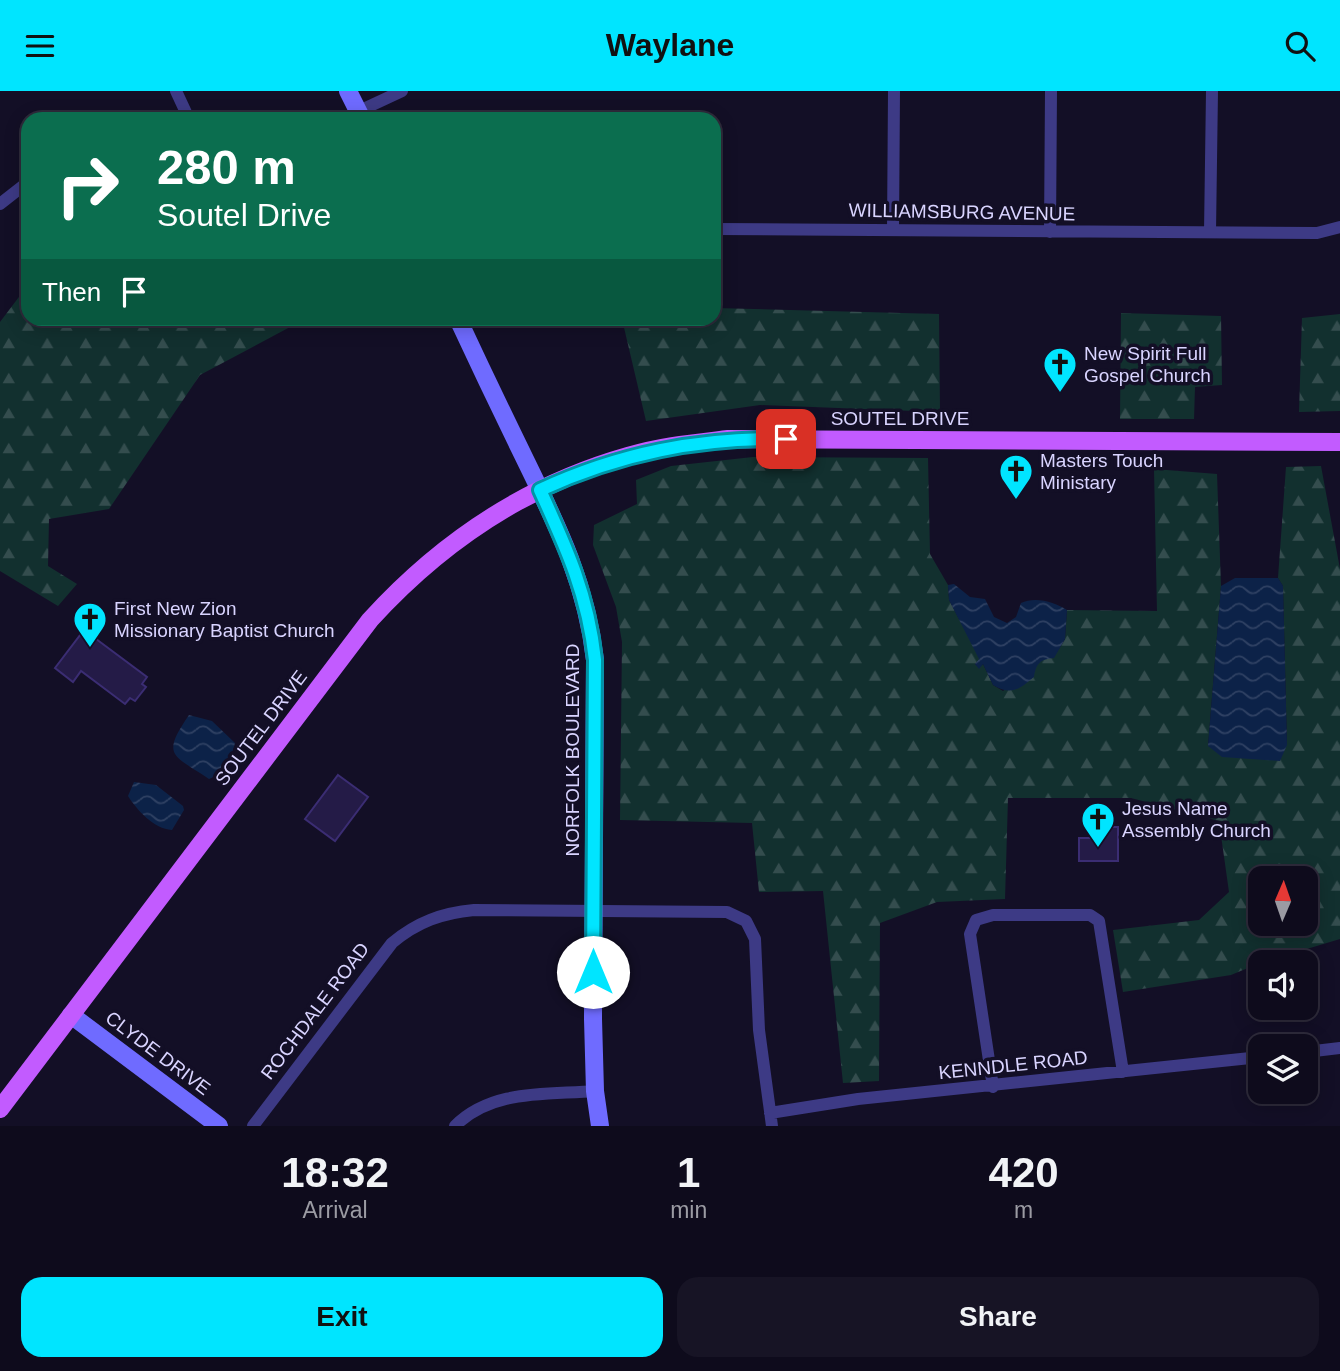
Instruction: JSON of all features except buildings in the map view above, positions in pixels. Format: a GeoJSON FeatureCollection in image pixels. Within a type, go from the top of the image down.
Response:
{"type":"FeatureCollection","features":[{"type":"Feature","properties":{"kind":"main road","name":"SOUTEL DRIVE"},"geometry":{"type":"LineString","coordinates":[[0,1109],[370,620],[397,590],[443,549],[496,512],[540,490],[582,471],[630,455],[684,443],[728,439],[1340,442]]}},
{"type":"Feature","properties":{"kind":"street"},"geometry":{"type":"LineString","coordinates":[[176,91],[186,112]]}},
{"type":"Feature","properties":{"kind":"street"},"geometry":{"type":"LineString","coordinates":[[348,91],[353,112]]}},
{"type":"Feature","properties":{"kind":"street"},"geometry":{"type":"LineString","coordinates":[[363,112],[402,91]]}},
{"type":"Feature","properties":{"kind":"street"},"geometry":{"type":"LineString","coordinates":[[893,230],[894,91]]}},
{"type":"Feature","properties":{"kind":"street"},"geometry":{"type":"LineString","coordinates":[[1050,232],[1051,91]]}},
{"type":"Feature","properties":{"kind":"street"},"geometry":{"type":"LineString","coordinates":[[1210,232],[1212,91]]}},
{"type":"Feature","properties":{"kind":"street"},"geometry":{"type":"LineString","coordinates":[[0,204],[21,188]]}},
{"type":"Feature","properties":{"kind":"street","name":"WILLIAMSBURG AVENUE"},"geometry":{"type":"LineString","coordinates":[[721,229],[1317,233],[1340,227]]}},
{"type":"Feature","properties":{"kind":"street","name":"NORFOLK BOULEVARD"},"geometry":{"type":"LineString","coordinates":[[460,326],[540,490],[579,578],[592,629],[595,660],[595,1091],[600,1126]]}},
{"type":"Feature","properties":{"kind":"street","name":"ROCHDALE ROAD"},"geometry":{"type":"LineString","coordinates":[[253,1126],[379,957],[405,932],[436,916],[454,912],[727,912],[746,921],[755,939],[759,1030],[771,1119]]}},
{"type":"Feature","properties":{"kind":"street"},"geometry":{"type":"LineString","coordinates":[[993,1087],[970,935],[976,921],[993,915],[1090,915],[1099,921],[1123,1072]]}},
{"type":"Feature","properties":{"kind":"street","name":"CLYDE DRIVE"},"geometry":{"type":"LineString","coordinates":[[71,1015],[219,1126]]}},
{"type":"Feature","properties":{"kind":"street"},"geometry":{"type":"LineString","coordinates":[[1318,1051],[1340,1048]]}},
{"type":"Feature","properties":{"kind":"street","name":"KENNDLE ROAD"},"geometry":{"type":"LineString","coordinates":[[771,1119],[858,1099],[1248,1058]]}},
{"type":"Feature","properties":{"kind":"street"},"geometry":{"type":"LineString","coordinates":[[455,1126],[477,1108],[506,1097],[595,1091]]}},
{"type":"Feature","properties":{"kind":"green space"},"geometry":{"type":"Polygon","coordinates":[[[21,294],[21,326],[292,326],[200,375],[109,509],[49,519],[48,566],[77,584],[58,606],[0,571],[0,322],[21,294]]]}},
{"type":"Feature","properties":{"kind":"green space"},"geometry":{"type":"Polygon","coordinates":[[[721,308],[939,314],[940,412],[760,405],[646,421],[624,326],[721,326],[721,308]]]}},
{"type":"Feature","properties":{"kind":"green space"},"geometry":{"type":"Polygon","coordinates":[[[1121,313],[1221,316],[1222,385],[1195,387],[1194,419],[1120,419],[1121,313]]]}},
{"type":"Feature","properties":{"kind":"green space"},"geometry":{"type":"Polygon","coordinates":[[[1340,314],[1340,411],[1299,412],[1302,318],[1340,314]]]}},
{"type":"Feature","properties":{"kind":"green space"},"geometry":{"type":"Polygon","coordinates":[[[753,457],[928,458],[930,554],[948,585],[949,600],[980,659],[975,664],[979,668],[983,664],[993,685],[1003,691],[1043,659],[1054,657],[1065,639],[1067,610],[1157,611],[1154,469],[1217,474],[1221,586],[1208,746],[1287,745],[1283,586],[1278,578],[1286,467],[1321,466],[1340,569],[1340,939],[1303,950],[1248,950],[1248,968],[1231,975],[1123,992],[1113,930],[1199,920],[1229,892],[1219,821],[1131,798],[1008,798],[1005,899],[937,902],[880,923],[879,1081],[843,1083],[823,891],[759,892],[752,823],[620,820],[622,642],[616,607],[593,545],[594,525],[637,504],[636,480],[671,466],[753,457]]]}},
{"type":"Feature","properties":{"kind":"water"},"geometry":{"type":"Polygon","coordinates":[[[1235,578],[1278,578],[1283,586],[1287,745],[1280,761],[1222,757],[1208,746],[1221,586],[1235,578]]]}},
{"type":"Feature","properties":{"kind":"water"},"geometry":{"type":"Polygon","coordinates":[[[954,584],[970,597],[985,599],[994,617],[1007,623],[1016,617],[1021,603],[1027,601],[1045,601],[1067,610],[1065,639],[1054,658],[1040,663],[1034,677],[1020,688],[1005,690],[993,685],[983,664],[979,669],[975,664],[979,659],[949,600],[948,585],[954,584]]]}},
{"type":"Feature","properties":{"kind":"water"},"geometry":{"type":"Polygon","coordinates":[[[189,715],[212,721],[235,743],[226,764],[219,773],[209,779],[179,759],[173,747],[180,728],[189,715]]]}},
{"type":"Feature","properties":{"kind":"water"},"geometry":{"type":"Polygon","coordinates":[[[134,782],[156,785],[183,806],[184,810],[172,830],[159,826],[136,807],[128,796],[134,782]]]}},
{"type":"Feature","properties":{"kind":"place","name":"New Spirit Full Gospel Church"},"geometry":{"type":"Point","coordinates":[1060,394]}},
{"type":"Feature","properties":{"kind":"place","name":"Masters Touch Ministary"},"geometry":{"type":"Point","coordinates":[1016,501]}},
{"type":"Feature","properties":{"kind":"place","name":"First New Zion Missionary Baptist Church"},"geometry":{"type":"Point","coordinates":[90,649]}},
{"type":"Feature","properties":{"kind":"place","name":"Jesus Name Assembly Church"},"geometry":{"type":"Point","coordinates":[1098,849]}},
{"type":"Feature","properties":{"kind":"route"},"geometry":{"type":"LineString","coordinates":[[593,972],[595,660],[592,629],[579,578],[540,490],[582,471],[630,455],[684,443],[728,439],[786,439]]}}]}
